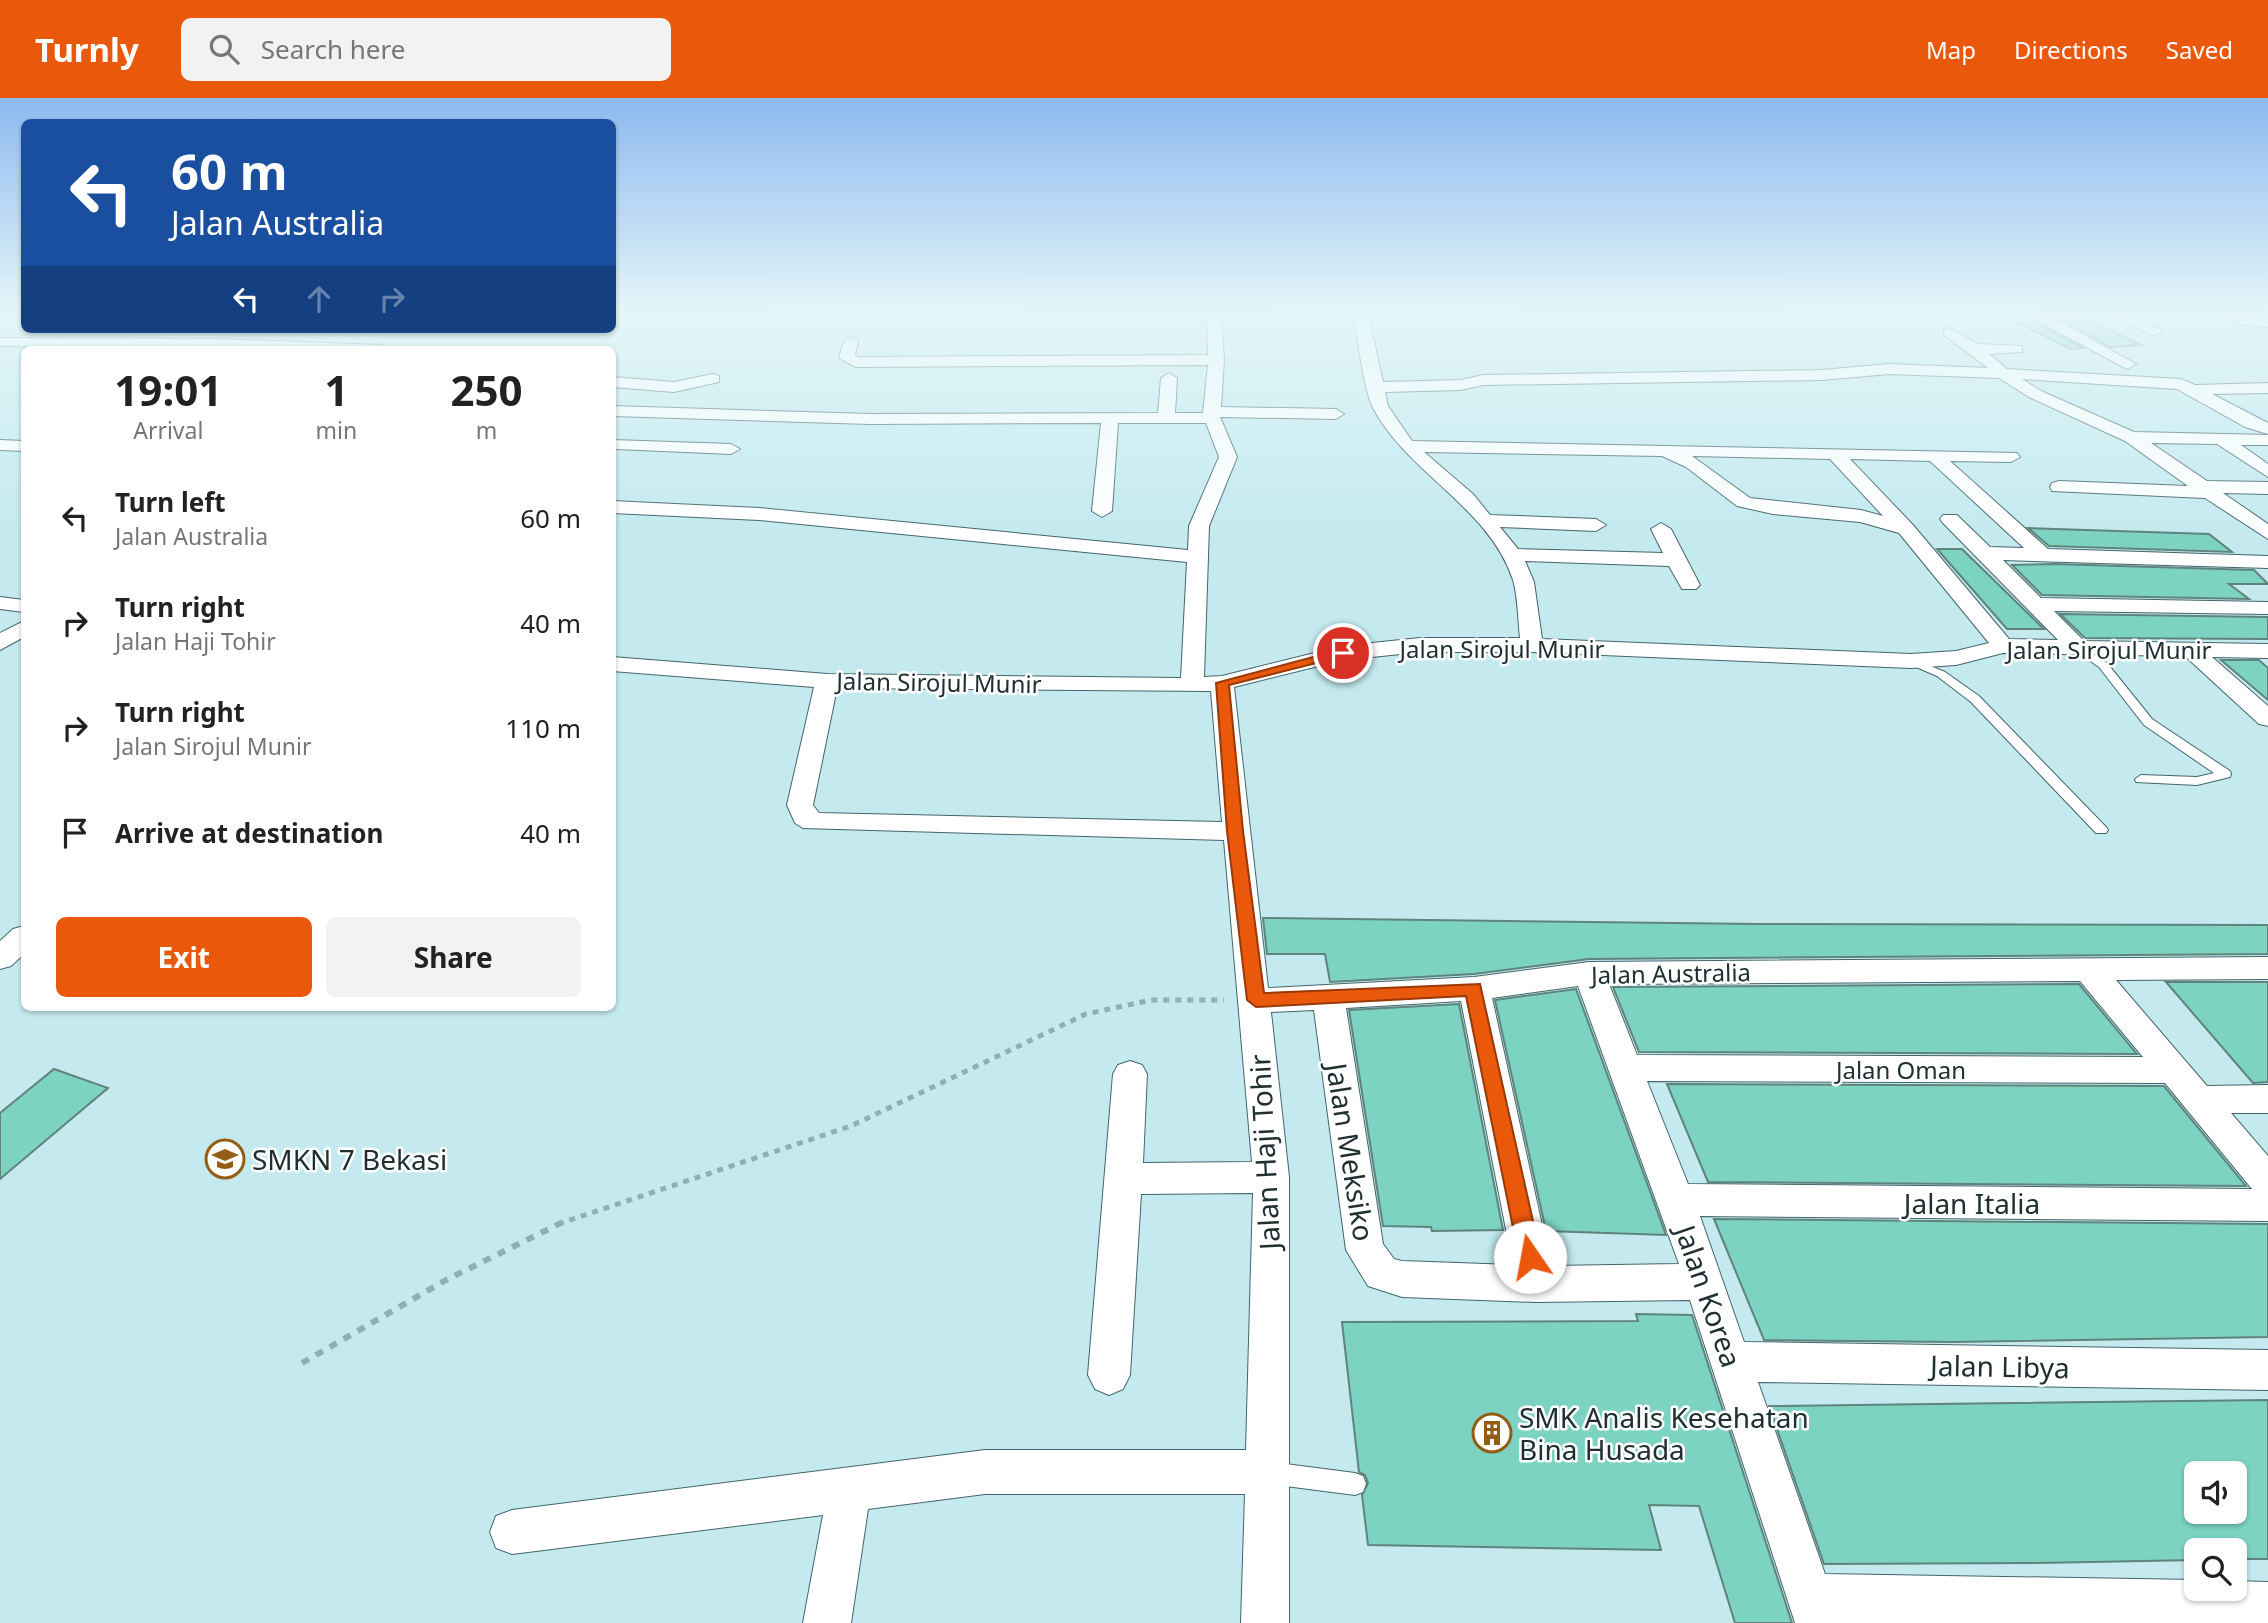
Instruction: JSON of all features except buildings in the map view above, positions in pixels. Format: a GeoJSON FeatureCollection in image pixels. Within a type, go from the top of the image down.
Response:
{"type":"FeatureCollection","features":[{"type":"Feature","properties":{"kind":"street"},"geometry":{"type":"LineString","coordinates":[[1166,417],[1168,386]]}},
{"type":"Feature","properties":{"kind":"street"},"geometry":{"type":"LineString","coordinates":[[1211,415],[1214,386]]}},
{"type":"Feature","properties":{"kind":"street"},"geometry":{"type":"LineString","coordinates":[[1400,386],[1377,387],[1380,406],[1407,446],[1487,521],[1512,555],[1524,582],[1532,645]]}},
{"type":"Feature","properties":{"kind":"street"},"geometry":{"type":"LineString","coordinates":[[2025,386],[2054,403],[2131,437],[2268,533]]}},
{"type":"Feature","properties":{"kind":"street"},"geometry":{"type":"LineString","coordinates":[[2186,386],[2251,423],[2268,429]]}},
{"type":"Feature","properties":{"kind":"street"},"geometry":{"type":"LineString","coordinates":[[2195,390],[2268,388]]}},
{"type":"Feature","properties":{"kind":"street"},"geometry":{"type":"LineString","coordinates":[[616,412],[643,415],[871,419],[1336,414]]}},
{"type":"Feature","properties":{"kind":"street"},"geometry":{"type":"LineString","coordinates":[[616,444],[643,415]]}},
{"type":"Feature","properties":{"kind":"street","name":"Jalan Haji Tohir"},"geometry":{"type":"LineString","coordinates":[[1211,415],[1228,457],[1199,526],[1197,557],[1207,684],[1235,831],[1256,1000],[1271,1177],[1265,1623]]}},
{"type":"Feature","properties":{"kind":"street"},"geometry":{"type":"LineString","coordinates":[[1102,511],[1110,418]]}},
{"type":"Feature","properties":{"kind":"street"},"geometry":{"type":"LineString","coordinates":[[2131,437],[2268,440]]}},
{"type":"Feature","properties":{"kind":"street"},"geometry":{"type":"LineString","coordinates":[[2221,439],[2268,472]]}},
{"type":"Feature","properties":{"kind":"street"},"geometry":{"type":"LineString","coordinates":[[0,445],[21,446]]}},
{"type":"Feature","properties":{"kind":"street"},"geometry":{"type":"LineString","coordinates":[[616,446],[731,450]]}},
{"type":"Feature","properties":{"kind":"street"},"geometry":{"type":"LineString","coordinates":[[1407,446],[2011,457]]}},
{"type":"Feature","properties":{"kind":"street"},"geometry":{"type":"LineString","coordinates":[[1658,449],[1692,463],[1744,502],[1773,508],[1861,516],[1906,529]]}},
{"type":"Feature","properties":{"kind":"street"},"geometry":{"type":"LineString","coordinates":[[1835,454],[1906,529],[2003,646]]}},
{"type":"Feature","properties":{"kind":"street"},"geometry":{"type":"LineString","coordinates":[[1939,461],[2044,556]]}},
{"type":"Feature","properties":{"kind":"street"},"geometry":{"type":"LineString","coordinates":[[2059,487],[2268,488]]}},
{"type":"Feature","properties":{"kind":"street"},"geometry":{"type":"LineString","coordinates":[[616,507],[759,514],[1197,557]]}},
{"type":"Feature","properties":{"kind":"street"},"geometry":{"type":"LineString","coordinates":[[1950,519],[2076,646]]}},
{"type":"Feature","properties":{"kind":"street"},"geometry":{"type":"LineString","coordinates":[[1487,521],[1596,525]]}},
{"type":"Feature","properties":{"kind":"street"},"geometry":{"type":"LineString","coordinates":[[1661,529],[1689,585]]}},
{"type":"Feature","properties":{"kind":"street"},"geometry":{"type":"LineString","coordinates":[[1985,553],[2268,562]]}},
{"type":"Feature","properties":{"kind":"street"},"geometry":{"type":"LineString","coordinates":[[1512,555],[1676,560]]}},
{"type":"Feature","properties":{"kind":"street"},"geometry":{"type":"LineString","coordinates":[[0,603],[21,606]]}},
{"type":"Feature","properties":{"kind":"street"},"geometry":{"type":"LineString","coordinates":[[2035,604],[2268,608]]}},
{"type":"Feature","properties":{"kind":"street"},"geometry":{"type":"LineString","coordinates":[[0,643],[21,630]]}},
{"type":"Feature","properties":{"kind":"street","name":"Jalan Sirojul Munir"},"geometry":{"type":"LineString","coordinates":[[616,664],[827,681],[1207,684],[1343,653],[1420,645],[1532,645],[1910,661],[1956,658],[2003,646],[2268,650]]}},
{"type":"Feature","properties":{"kind":"street"},"geometry":{"type":"LineString","coordinates":[[2189,648],[2267,717]]}},
{"type":"Feature","properties":{"kind":"street"},"geometry":{"type":"LineString","coordinates":[[827,681],[800,805],[805,817],[813,822],[1235,831]]}},
{"type":"Feature","properties":{"kind":"street"},"geometry":{"type":"LineString","coordinates":[[0,958],[21,940]]}},
{"type":"Feature","properties":{"kind":"street","name":"Jalan Australia"},"geometry":{"type":"LineString","coordinates":[[1256,1000],[1474,989],[1590,973],[2268,968]]}},
{"type":"Feature","properties":{"kind":"street"},"geometry":{"type":"LineString","coordinates":[[2088,969],[2268,1182]]}},
{"type":"Feature","properties":{"kind":"street","name":"Jalan Korea"},"geometry":{"type":"LineString","coordinates":[[1590,973],[1676,1200],[1814,1610]]}},
{"type":"Feature","properties":{"kind":"street"},"geometry":{"type":"LineString","coordinates":[[1474,989],[1536,1284]]}},
{"type":"Feature","properties":{"kind":"street","name":"Jalan Meksiko"},"geometry":{"type":"LineString","coordinates":[[1328,995],[1365,1250],[1382,1274],[1402,1279],[1536,1284],[1704,1282]]}},
{"type":"Feature","properties":{"kind":"street","name":"Jalan Oman"},"geometry":{"type":"LineString","coordinates":[[1626,1068],[2176,1070]]}},
{"type":"Feature","properties":{"kind":"street"},"geometry":{"type":"LineString","coordinates":[[1109,1375],[1130,1074]]}},
{"type":"Feature","properties":{"kind":"street"},"geometry":{"type":"LineString","coordinates":[[2200,1100],[2268,1099]]}},
{"type":"Feature","properties":{"kind":"street"},"geometry":{"type":"LineString","coordinates":[[1124,1179],[1271,1177]]}},
{"type":"Feature","properties":{"kind":"street","name":"Jalan Italia"},"geometry":{"type":"LineString","coordinates":[[1676,1200],[2268,1206]]}},
{"type":"Feature","properties":{"kind":"street","name":"Jalan Libya"},"geometry":{"type":"LineString","coordinates":[[1731,1362],[2268,1370]]}},
{"type":"Feature","properties":{"kind":"street"},"geometry":{"type":"LineString","coordinates":[[512,1532],[985,1472],[1265,1472]]}},
{"type":"Feature","properties":{"kind":"street"},"geometry":{"type":"LineString","coordinates":[[827,1623],[849,1489]]}},
{"type":"Feature","properties":{"kind":"street"},"geometry":{"type":"LineString","coordinates":[[1814,1610],[2268,1605]]}},
{"type":"Feature","properties":{"kind":"lane"},"geometry":{"type":"LineString","coordinates":[[2076,646],[2103,665],[2148,722],[2225,774],[2197,781],[2141,779]]}},
{"type":"Feature","properties":{"kind":"lane"},"geometry":{"type":"LineString","coordinates":[[1910,661],[1941,674],[1975,699],[2101,830]]}},
{"type":"Feature","properties":{"kind":"lane"},"geometry":{"type":"LineString","coordinates":[[1265,1472],[1354,1484]]}},
{"type":"Feature","properties":{"kind":"path"},"geometry":{"type":"LineString","coordinates":[[302,1363],[448,1279],[549,1227],[851,1126],[1086,1014],[1151,1000],[1256,1000]]}},
{"type":"Feature","properties":{"kind":"place","name":"SMKN 7 Bekasi"},"geometry":{"type":"Point","coordinates":[225,1159]}},
{"type":"Feature","properties":{"kind":"place","name":"SMK Analis Kesehatan Bina Husada"},"geometry":{"type":"Point","coordinates":[1492,1433]}},
{"type":"Feature","properties":{"kind":"route"},"geometry":{"type":"LineString","coordinates":[[1343,653],[1222,683],[1235,831],[1256,1000],[1474,989],[1530,1257]]}}]}
